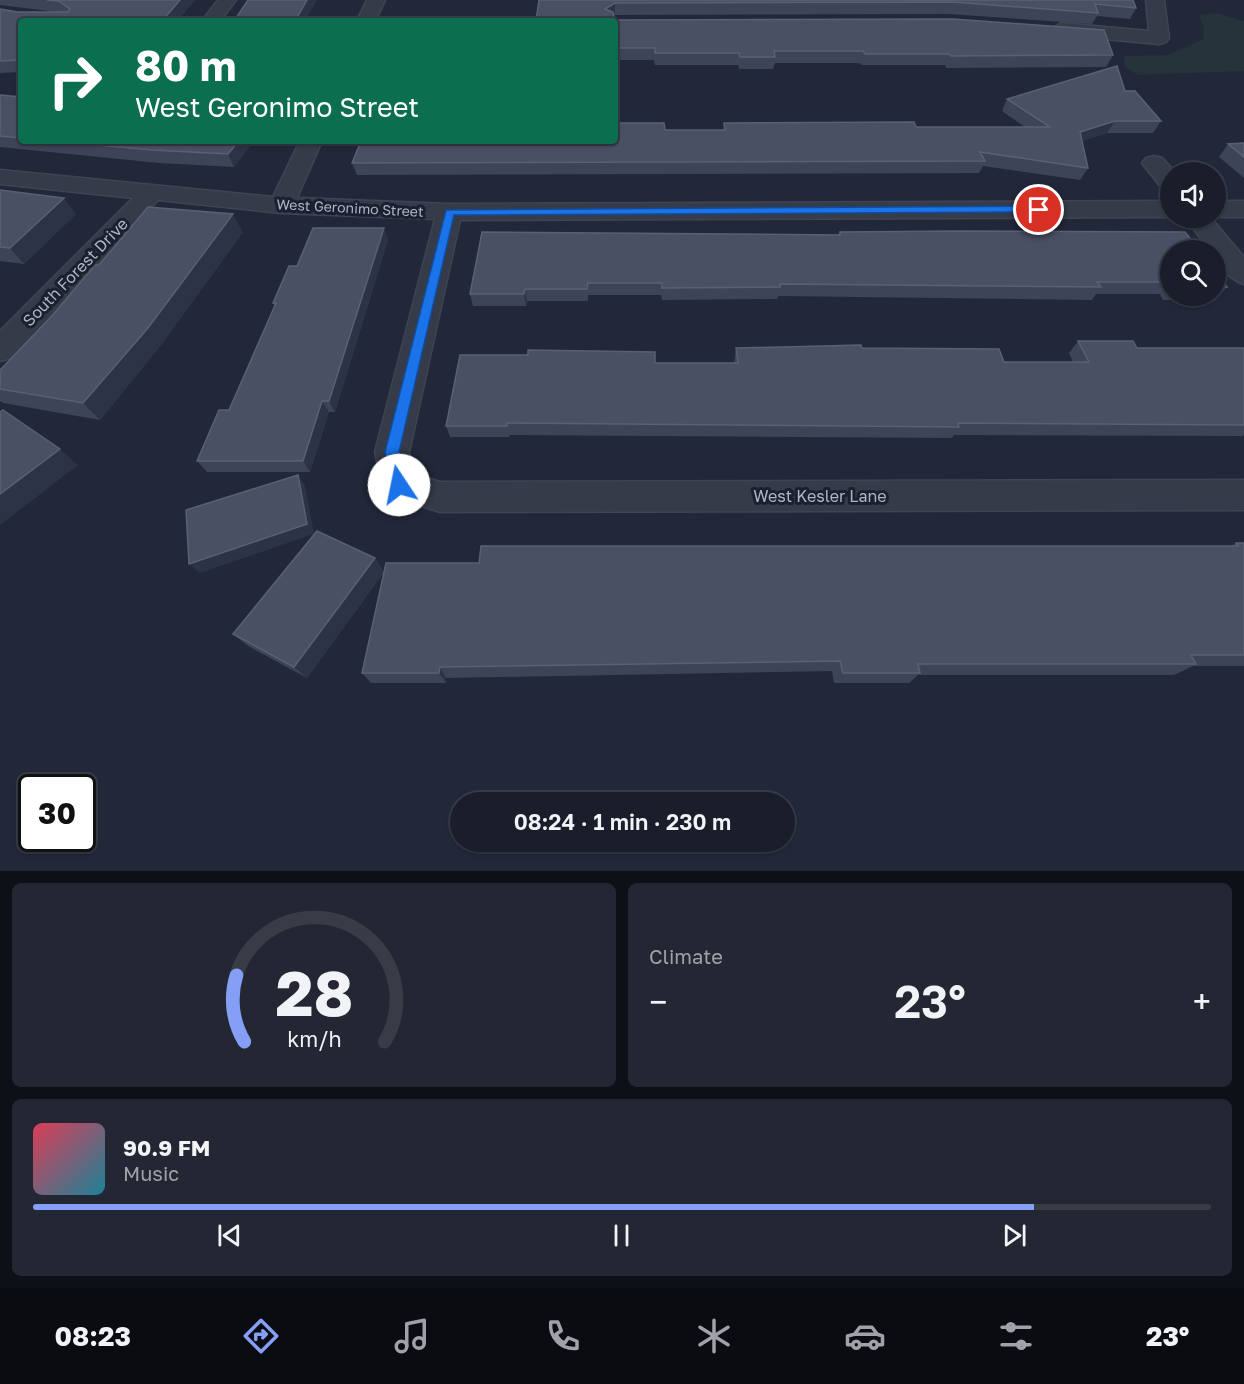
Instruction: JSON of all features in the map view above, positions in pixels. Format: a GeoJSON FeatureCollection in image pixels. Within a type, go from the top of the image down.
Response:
{"type":"FeatureCollection","features":[{"type":"Feature","properties":{"kind":"street"},"geometry":{"type":"LineString","coordinates":[[213,18],[227,0]]}},
{"type":"Feature","properties":{"kind":"street"},"geometry":{"type":"LineString","coordinates":[[367,18],[376,0]]}},
{"type":"Feature","properties":{"kind":"street"},"geometry":{"type":"LineString","coordinates":[[1041,27],[1159,38],[1155,0]]}},
{"type":"Feature","properties":{"kind":"street"},"geometry":{"type":"LineString","coordinates":[[281,205],[309,144]]}},
{"type":"Feature","properties":{"kind":"street"},"geometry":{"type":"LineString","coordinates":[[1154,163],[1160,170]]}},
{"type":"Feature","properties":{"kind":"street","name":"West Geronimo Street"},"geometry":{"type":"LineString","coordinates":[[0,177],[150,194],[281,205],[449,212],[1160,209]]}},
{"type":"Feature","properties":{"kind":"street","name":"South Forest Drive"},"geometry":{"type":"LineString","coordinates":[[0,350],[150,194]]}},
{"type":"Feature","properties":{"kind":"street"},"geometry":{"type":"LineString","coordinates":[[1226,209],[1244,209]]}},
{"type":"Feature","properties":{"kind":"street","name":"West Kesler Lane"},"geometry":{"type":"LineString","coordinates":[[449,212],[392,452],[399,485],[440,497],[1244,495]]}},
{"type":"Feature","properties":{"kind":"street"},"geometry":{"type":"LineString","coordinates":[[1206,228],[1244,275]]}},
{"type":"Feature","properties":{"kind":"shaded area"},"geometry":{"type":"Polygon","coordinates":[[[1217,13],[1244,21],[1244,71],[1138,75],[1124,66],[1125,56],[1168,55],[1204,39],[1199,15],[1217,13]]]}},
{"type":"Feature","properties":{"kind":"building"},"geometry":{"type":"Polygon","coordinates":[[[47,0],[180,0],[165,18],[18,18],[18,60],[0,61],[0,9],[18,12],[68,12],[70,9],[59,1],[47,0]]]}},
{"type":"Feature","properties":{"kind":"building"},"geometry":{"type":"Polygon","coordinates":[[[248,0],[307,0],[297,18],[236,18],[248,0]]]}},
{"type":"Feature","properties":{"kind":"building"},"geometry":{"type":"Polygon","coordinates":[[[539,0],[1133,0],[1136,8],[1095,4],[1098,13],[953,2],[615,3],[605,9],[613,12],[614,18],[536,18],[539,0]]]}},
{"type":"Feature","properties":{"kind":"building"},"geometry":{"type":"Polygon","coordinates":[[[953,19],[1104,30],[1113,55],[951,56],[949,54],[865,54],[863,51],[774,51],[775,57],[740,57],[739,53],[655,53],[655,48],[618,48],[618,20],[953,19]]]}},
{"type":"Feature","properties":{"kind":"building"},"geometry":{"type":"Polygon","coordinates":[[[1117,66],[1125,91],[1135,91],[1161,121],[1115,121],[1080,132],[1088,168],[980,152],[985,161],[352,163],[360,144],[618,144],[618,123],[664,123],[665,130],[725,130],[724,123],[914,122],[916,127],[1050,127],[1007,99],[1117,66]]]}},
{"type":"Feature","properties":{"kind":"building"},"geometry":{"type":"Polygon","coordinates":[[[0,95],[18,97],[18,138],[0,136],[0,95]]]}},
{"type":"Feature","properties":{"kind":"building"},"geometry":{"type":"Polygon","coordinates":[[[1244,143],[1244,157],[1228,144],[1244,143]]]}},
{"type":"Feature","properties":{"kind":"building"},"geometry":{"type":"Polygon","coordinates":[[[88,144],[236,144],[228,154],[88,144]]]}},
{"type":"Feature","properties":{"kind":"building"},"geometry":{"type":"Polygon","coordinates":[[[0,190],[64,198],[10,248],[0,247],[0,190]]]}},
{"type":"Feature","properties":{"kind":"building"},"geometry":{"type":"Polygon","coordinates":[[[148,207],[233,214],[148,328],[83,403],[0,389],[0,370],[51,317],[95,265],[99,265],[148,207]]]}},
{"type":"Feature","properties":{"kind":"building"},"geometry":{"type":"Polygon","coordinates":[[[313,228],[384,228],[329,401],[322,401],[303,461],[197,461],[219,410],[229,410],[276,303],[273,303],[289,266],[297,266],[313,228]]]}},
{"type":"Feature","properties":{"kind":"building"},"geometry":{"type":"Polygon","coordinates":[[[482,232],[840,235],[840,232],[1185,232],[1191,240],[1160,240],[1160,282],[1097,282],[1101,287],[780,284],[780,287],[662,288],[662,283],[588,283],[587,289],[525,289],[524,294],[470,294],[482,232]]]}},
{"type":"Feature","properties":{"kind":"building"},"geometry":{"type":"Polygon","coordinates":[[[1078,341],[1133,341],[1137,348],[1244,348],[1244,425],[958,423],[959,427],[507,423],[507,426],[446,426],[460,355],[528,355],[528,350],[655,352],[655,363],[738,363],[736,348],[861,345],[862,348],[999,349],[1004,362],[1089,362],[1078,341]]]}},
{"type":"Feature","properties":{"kind":"building"},"geometry":{"type":"Polygon","coordinates":[[[3,410],[60,449],[0,494],[0,412],[3,410]]]}},
{"type":"Feature","properties":{"kind":"building"},"geometry":{"type":"Polygon","coordinates":[[[298,475],[307,524],[189,564],[186,510],[298,475]]]}},
{"type":"Feature","properties":{"kind":"building"},"geometry":{"type":"Polygon","coordinates":[[[317,531],[375,558],[294,667],[233,634],[317,531]]]}},
{"type":"Feature","properties":{"kind":"building"},"geometry":{"type":"Polygon","coordinates":[[[1236,543],[1244,543],[1244,655],[1191,655],[1196,664],[918,664],[920,673],[843,673],[840,661],[440,667],[439,673],[362,673],[386,563],[479,563],[481,546],[1238,546],[1236,543]]]}},
{"type":"Feature","properties":{"kind":"route"},"geometry":{"type":"LineString","coordinates":[[399,485],[392,452],[449,212],[1039,210]]}}]}
